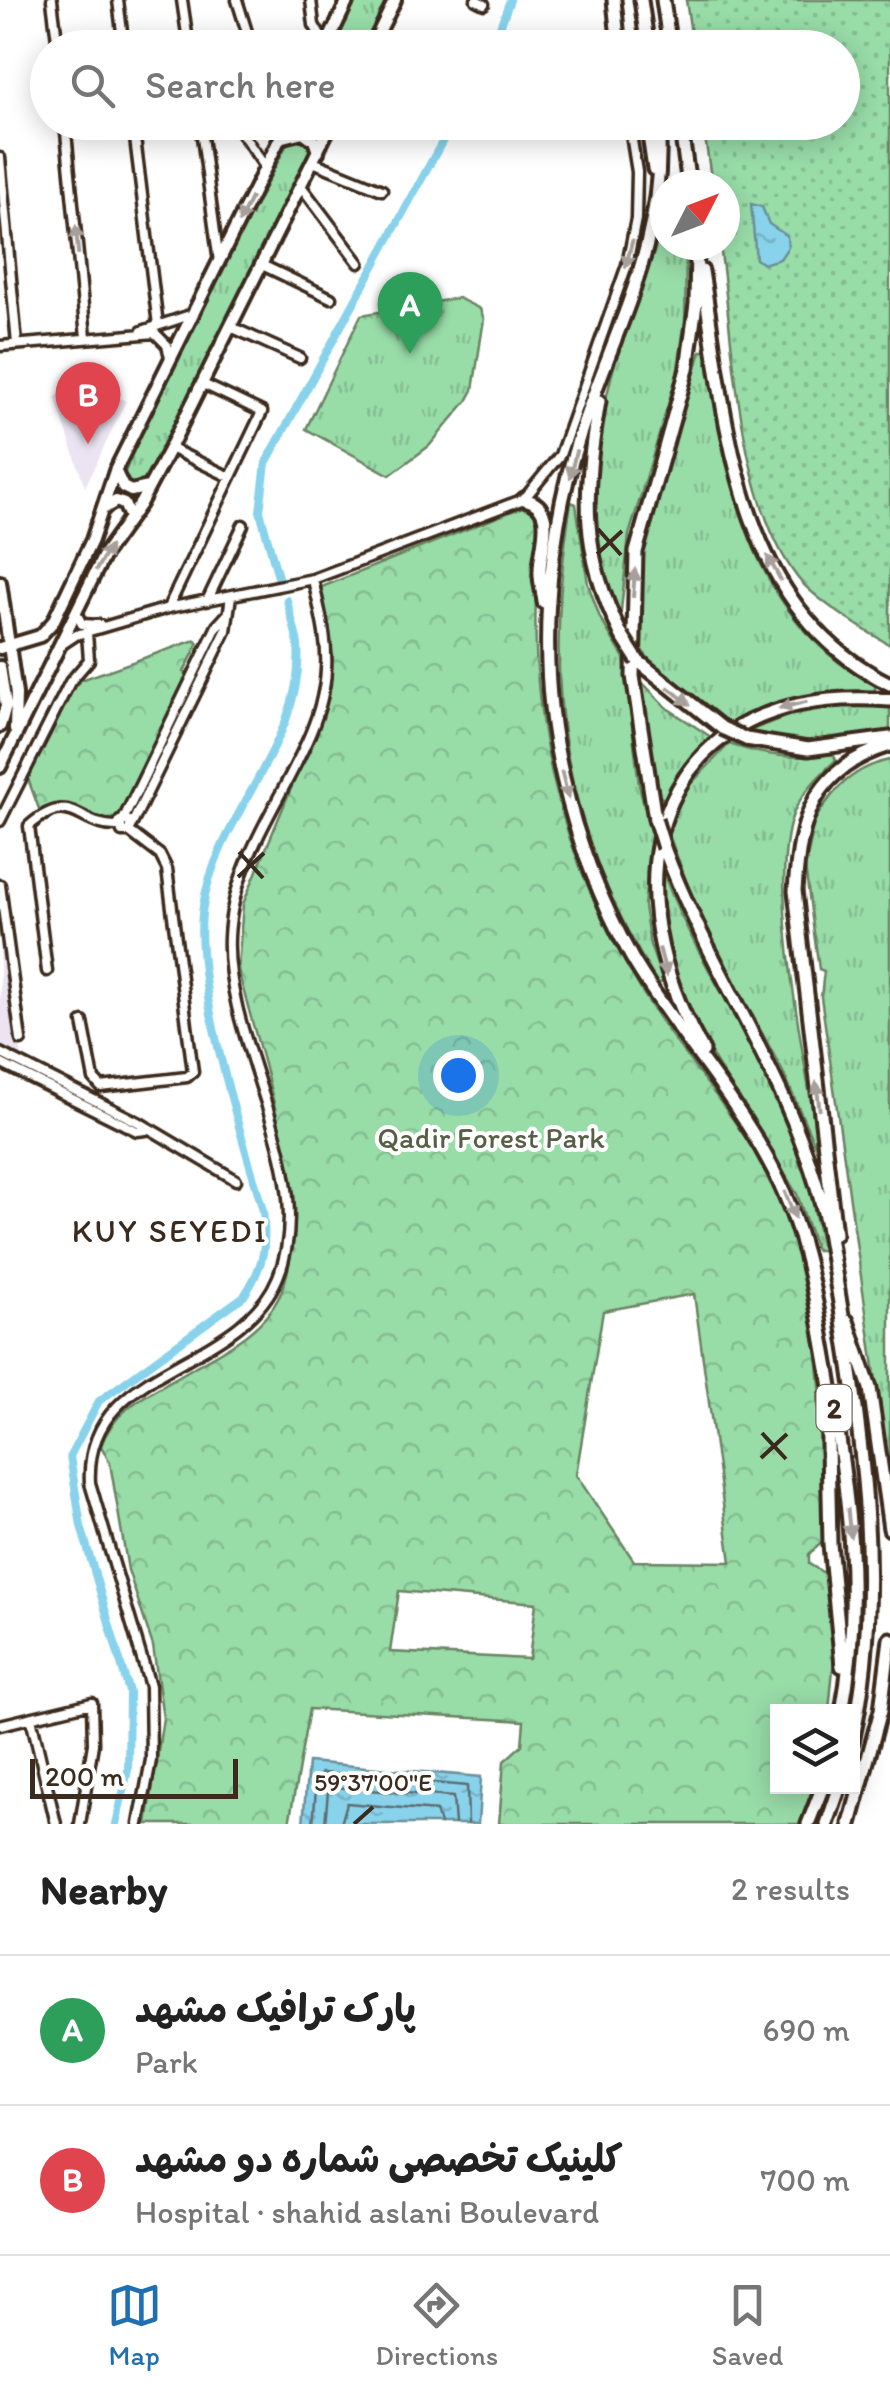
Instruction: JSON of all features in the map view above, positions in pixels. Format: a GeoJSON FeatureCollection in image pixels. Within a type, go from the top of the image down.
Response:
{"type":"FeatureCollection","features":[{"type":"Feature","properties":{"kind":"highway"},"geometry":{"type":"LineString","coordinates":[[614,0],[617,30]]}},
{"type":"Feature","properties":{"kind":"highway"},"geometry":{"type":"LineString","coordinates":[[641,0],[645,30]]}},
{"type":"Feature","properties":{"kind":"highway"},"geometry":{"type":"LineString","coordinates":[[663,0],[667,30]]}},
{"type":"Feature","properties":{"kind":"highway"},"geometry":{"type":"LineString","coordinates":[[650,140],[656,170]]}},
{"type":"Feature","properties":{"kind":"highway"},"geometry":{"type":"LineString","coordinates":[[658,140],[659,170]]}},
{"type":"Feature","properties":{"kind":"highway"},"geometry":{"type":"LineString","coordinates":[[683,140],[687,170]]}},
{"type":"Feature","properties":{"kind":"highway"},"geometry":{"type":"LineString","coordinates":[[546,616],[563,504],[578,440],[642,271],[650,232]]}},
{"type":"Feature","properties":{"kind":"highway","name":"2"},"geometry":{"type":"LineString","coordinates":[[697,260],[687,369],[648,494],[634,570],[633,676],[655,819],[664,848],[691,920],[796,1118],[814,1168],[839,1297],[870,1586],[860,1705]]}},
{"type":"Feature","properties":{"kind":"highway"},"geometry":{"type":"LineString","coordinates":[[700,260],[730,447],[745,508],[770,564],[799,612],[831,646],[890,681]]}},
{"type":"Feature","properties":{"kind":"highway"},"geometry":{"type":"LineString","coordinates":[[603,372],[586,479],[586,517],[593,569],[622,636],[638,662],[722,728],[746,739],[808,749],[890,742]]}},
{"type":"Feature","properties":{"kind":"highway"},"geometry":{"type":"LineString","coordinates":[[524,499],[539,506],[546,521],[540,570],[551,702],[562,776],[594,876],[633,959],[743,1120]]}},
{"type":"Feature","properties":{"kind":"highway","name":"2"},"geometry":{"type":"LineString","coordinates":[[843,1704],[853,1624],[851,1537],[826,1356],[804,1240],[788,1198],[688,1025],[658,944],[652,903],[653,858],[665,817],[698,762],[751,720],[806,702],[890,700]]}},
{"type":"Feature","properties":{"kind":"highway"},"geometry":{"type":"LineString","coordinates":[[890,742],[834,774],[816,794],[798,841],[795,890],[834,1217],[839,1297],[870,1388],[890,1529]]}},
{"type":"Feature","properties":{"kind":"highway"},"geometry":{"type":"LineString","coordinates":[[826,1356],[830,1544],[839,1604],[843,1704]]}},
{"type":"Feature","properties":{"kind":"highway"},"geometry":{"type":"LineString","coordinates":[[850,1824],[881,1710],[890,1640]]}},
{"type":"Feature","properties":{"kind":"highway"},"geometry":{"type":"LineString","coordinates":[[808,1824],[820,1794]]}},
{"type":"Feature","properties":{"kind":"highway"},"geometry":{"type":"LineString","coordinates":[[826,1824],[837,1794]]}},
{"type":"Feature","properties":{"kind":"main road"},"geometry":{"type":"LineString","coordinates":[[333,30],[348,0]]}},
{"type":"Feature","properties":{"kind":"main road"},"geometry":{"type":"LineString","coordinates":[[380,30],[395,0]]}},
{"type":"Feature","properties":{"kind":"main road"},"geometry":{"type":"LineString","coordinates":[[4,647],[40,636],[54,622],[103,511],[115,470],[279,140]]}},
{"type":"Feature","properties":{"kind":"main road"},"geometry":{"type":"LineString","coordinates":[[314,140],[316,158]]}},
{"type":"Feature","properties":{"kind":"main road"},"geometry":{"type":"LineString","coordinates":[[0,767],[105,553],[170,448],[324,140]]}},
{"type":"Feature","properties":{"kind":"main road"},"geometry":{"type":"LineString","coordinates":[[115,470],[122,487],[140,491],[148,487]]}},
{"type":"Feature","properties":{"kind":"main road"},"geometry":{"type":"LineString","coordinates":[[103,511],[108,504],[124,504],[130,518]]}},
{"type":"Feature","properties":{"kind":"main road"},"geometry":{"type":"LineString","coordinates":[[0,582],[4,647],[16,694],[13,740]]}},
{"type":"Feature","properties":{"kind":"main road"},"geometry":{"type":"LineString","coordinates":[[0,667],[6,706],[1,724]]}},
{"type":"Feature","properties":{"kind":"street"},"geometry":{"type":"LineString","coordinates":[[52,0],[56,30]]}},
{"type":"Feature","properties":{"kind":"street"},"geometry":{"type":"LineString","coordinates":[[118,0],[122,30]]}},
{"type":"Feature","properties":{"kind":"street"},"geometry":{"type":"LineString","coordinates":[[182,0],[186,30]]}},
{"type":"Feature","properties":{"kind":"street"},"geometry":{"type":"LineString","coordinates":[[236,0],[246,30]]}},
{"type":"Feature","properties":{"kind":"street"},"geometry":{"type":"LineString","coordinates":[[311,0],[317,30]]}},
{"type":"Feature","properties":{"kind":"street"},"geometry":{"type":"LineString","coordinates":[[68,140],[86,337]]}},
{"type":"Feature","properties":{"kind":"street"},"geometry":{"type":"LineString","coordinates":[[135,140],[158,325]]}},
{"type":"Feature","properties":{"kind":"street"},"geometry":{"type":"LineString","coordinates":[[203,140],[220,262]]}},
{"type":"Feature","properties":{"kind":"street"},"geometry":{"type":"LineString","coordinates":[[247,140],[266,168]]}},
{"type":"Feature","properties":{"kind":"street"},"geometry":{"type":"LineString","coordinates":[[58,650],[68,639],[168,608],[313,579],[524,499],[560,455],[627,265],[636,219],[637,172],[632,140]]}},
{"type":"Feature","properties":{"kind":"street"},"geometry":{"type":"LineString","coordinates":[[0,158],[18,344]]}},
{"type":"Feature","properties":{"kind":"street"},"geometry":{"type":"LineString","coordinates":[[316,158],[382,190]]}},
{"type":"Feature","properties":{"kind":"street"},"geometry":{"type":"LineString","coordinates":[[301,186],[359,263]]}},
{"type":"Feature","properties":{"kind":"street"},"geometry":{"type":"LineString","coordinates":[[262,265],[331,298]]}},
{"type":"Feature","properties":{"kind":"street"},"geometry":{"type":"LineString","coordinates":[[138,332],[192,314]]}},
{"type":"Feature","properties":{"kind":"street"},"geometry":{"type":"LineString","coordinates":[[231,326],[300,358]]}},
{"type":"Feature","properties":{"kind":"street"},"geometry":{"type":"LineString","coordinates":[[0,346],[155,332],[162,338],[169,361]]}},
{"type":"Feature","properties":{"kind":"street"},"geometry":{"type":"LineString","coordinates":[[168,608],[262,412],[202,384]]}},
{"type":"Feature","properties":{"kind":"street"},"geometry":{"type":"LineString","coordinates":[[170,448],[230,478]]}},
{"type":"Feature","properties":{"kind":"street"},"geometry":{"type":"LineString","coordinates":[[207,601],[243,525]]}},
{"type":"Feature","properties":{"kind":"street"},"geometry":{"type":"LineString","coordinates":[[139,1824],[151,1760],[150,1686],[90,1483],[89,1458],[93,1440],[120,1401],[238,1330],[262,1306],[287,1252],[285,1185],[234,981],[229,943],[231,911],[240,877],[317,715],[326,658],[313,579]]}},
{"type":"Feature","properties":{"kind":"street"},"geometry":{"type":"LineString","coordinates":[[126,825],[227,615],[231,596]]}},
{"type":"Feature","properties":{"kind":"street"},"geometry":{"type":"LineString","coordinates":[[75,612],[82,624],[105,626]]}},
{"type":"Feature","properties":{"kind":"street"},"geometry":{"type":"LineString","coordinates":[[0,822],[70,682],[90,660],[87,633]]}},
{"type":"Feature","properties":{"kind":"street"},"geometry":{"type":"LineString","coordinates":[[47,972],[29,826],[61,808],[126,825],[160,856],[166,870],[192,1072],[187,1077],[101,1087],[94,1079],[84,1022]]}},
{"type":"Feature","properties":{"kind":"street"},"geometry":{"type":"LineString","coordinates":[[0,885],[22,1040]]}},
{"type":"Feature","properties":{"kind":"street"},"geometry":{"type":"LineString","coordinates":[[0,1053],[140,1123],[236,1180]]}},
{"type":"Feature","properties":{"kind":"street"},"geometry":{"type":"LineString","coordinates":[[0,1063],[136,1131],[146,1130]]}},
{"type":"Feature","properties":{"kind":"street"},"geometry":{"type":"LineString","coordinates":[[0,1725],[92,1704],[93,1744],[80,1824]]}},
{"type":"Feature","properties":{"kind":"street"},"geometry":{"type":"LineString","coordinates":[[31,1718],[56,1824]]}},
{"type":"Feature","properties":{"kind":"shaded area"},"geometry":{"type":"Polygon","coordinates":[[[92,383],[126,401],[85,487],[55,397],[92,383]]]}},
{"type":"Feature","properties":{"kind":"shaded area"},"geometry":{"type":"Polygon","coordinates":[[[0,910],[22,1057],[0,1047],[0,910]]]}},
{"type":"Feature","properties":{"kind":"green space"},"geometry":{"type":"Polygon","coordinates":[[[356,0],[389,0],[374,30],[342,30],[356,0]]]}},
{"type":"Feature","properties":{"kind":"green space"},"geometry":{"type":"Polygon","coordinates":[[[686,0],[890,0],[890,645],[805,586],[777,544],[762,505],[741,418],[722,260],[740,260],[740,170],[710,170],[705,140],[860,140],[860,30],[690,30],[686,0]]]}},
{"type":"Feature","properties":{"kind":"green space"},"geometry":{"type":"Polygon","coordinates":[[[306,140],[311,147],[284,213],[175,429],[142,485],[137,489],[125,484],[123,477],[147,418],[287,144],[306,140]]]}},
{"type":"Feature","properties":{"kind":"green space"},"geometry":{"type":"Polygon","coordinates":[[[651,260],[686,260],[685,320],[677,375],[629,535],[620,620],[609,589],[597,529],[595,471],[604,410],[624,335],[651,260]]]}},
{"type":"Feature","properties":{"kind":"green space"},"geometry":{"type":"Polygon","coordinates":[[[458,298],[480,309],[484,319],[473,390],[429,446],[390,475],[306,429],[361,315],[458,298]]]}},
{"type":"Feature","properties":{"kind":"green space"},"geometry":{"type":"Polygon","coordinates":[[[701,351],[708,351],[735,496],[772,585],[799,624],[833,658],[876,686],[874,691],[796,697],[730,724],[665,678],[640,648],[642,554],[701,351]]]}},
{"type":"Feature","properties":{"kind":"green space"},"geometry":{"type":"Polygon","coordinates":[[[571,502],[576,504],[588,584],[600,618],[624,658],[639,785],[652,836],[644,906],[650,945],[663,982],[658,984],[625,926],[599,868],[567,752],[560,693],[559,632],[571,502]]]}},
{"type":"Feature","properties":{"kind":"green space","name":"Qadir Forest Park"},"geometry":{"type":"Polygon","coordinates":[[[530,504],[542,520],[536,653],[553,778],[570,839],[593,899],[622,957],[657,1015],[756,1154],[781,1204],[805,1285],[819,1369],[826,1539],[809,1554],[809,1564],[829,1576],[836,1637],[830,1704],[770,1704],[770,1794],[811,1794],[800,1824],[499,1824],[504,1761],[522,1745],[524,1721],[309,1709],[289,1824],[147,1824],[163,1718],[153,1646],[128,1570],[110,1463],[101,1446],[116,1420],[138,1400],[254,1328],[271,1310],[286,1278],[292,1237],[283,1143],[238,969],[243,904],[329,697],[333,656],[319,588],[530,504]],[[694,1294],[603,1311],[576,1475],[634,1561],[731,1562],[694,1294]],[[399,1591],[390,1652],[529,1659],[536,1603],[399,1591]]]}},
{"type":"Feature","properties":{"kind":"green space"},"geometry":{"type":"Polygon","coordinates":[[[195,640],[198,644],[184,672],[188,675],[120,817],[107,823],[67,807],[39,809],[28,779],[67,694],[78,681],[195,640]]]}},
{"type":"Feature","properties":{"kind":"green space"},"geometry":{"type":"Polygon","coordinates":[[[641,681],[667,708],[711,737],[665,800],[658,795],[641,681]]]}},
{"type":"Feature","properties":{"kind":"green space"},"geometry":{"type":"Polygon","coordinates":[[[890,706],[890,730],[807,742],[749,731],[808,708],[890,706]]]}},
{"type":"Feature","properties":{"kind":"green space"},"geometry":{"type":"Polygon","coordinates":[[[729,744],[780,756],[833,754],[836,760],[806,791],[793,814],[786,846],[784,887],[792,981],[820,1157],[783,1072],[699,915],[667,830],[687,788],[729,744]]]}},
{"type":"Feature","properties":{"kind":"green space"},"geometry":{"type":"Polygon","coordinates":[[[890,760],[890,1479],[821,997],[824,971],[819,969],[805,867],[812,836],[807,834],[822,808],[850,777],[890,760]]]}},
{"type":"Feature","properties":{"kind":"green space"},"geometry":{"type":"Polygon","coordinates":[[[659,860],[689,931],[779,1102],[803,1166],[822,1250],[816,1250],[797,1194],[693,1025],[663,945],[659,860]]]}},
{"type":"Feature","properties":{"kind":"water"},"geometry":{"type":"Polygon","coordinates":[[[751,204],[762,207],[769,224],[787,236],[788,247],[780,259],[763,264],[756,259],[751,204]]]}},
{"type":"Feature","properties":{"kind":"water"},"geometry":{"type":"Polygon","coordinates":[[[308,1762],[481,1777],[478,1824],[303,1824],[308,1762]]]}},
{"type":"Feature","properties":{"kind":"waterway"},"geometry":{"type":"LineString","coordinates":[[499,30],[510,0]]}},
{"type":"Feature","properties":{"kind":"waterway"},"geometry":{"type":"LineString","coordinates":[[278,577],[260,511],[266,463],[443,140]]}},
{"type":"Feature","properties":{"kind":"waterway"},"geometry":{"type":"LineString","coordinates":[[116,1824],[128,1770],[129,1692],[81,1526],[70,1456],[99,1401],[244,1296],[262,1255],[263,1211],[211,1015],[201,937],[211,873],[275,745],[297,680],[298,645],[287,600]]}},
{"type":"Feature","properties":{"kind":"place","name":"پارک ترافیک مشهد"},"geometry":{"type":"Point","coordinates":[410,354]}},
{"type":"Feature","properties":{"kind":"place","name":"کلینیک تخصصی شمار‌ه دو مشهد"},"geometry":{"type":"Point","coordinates":[88,444]}},
{"type":"Feature","properties":{"kind":"district","name":"KUY SEYEDI"},"geometry":{"type":"Point","coordinates":[170,1231]}}]}
